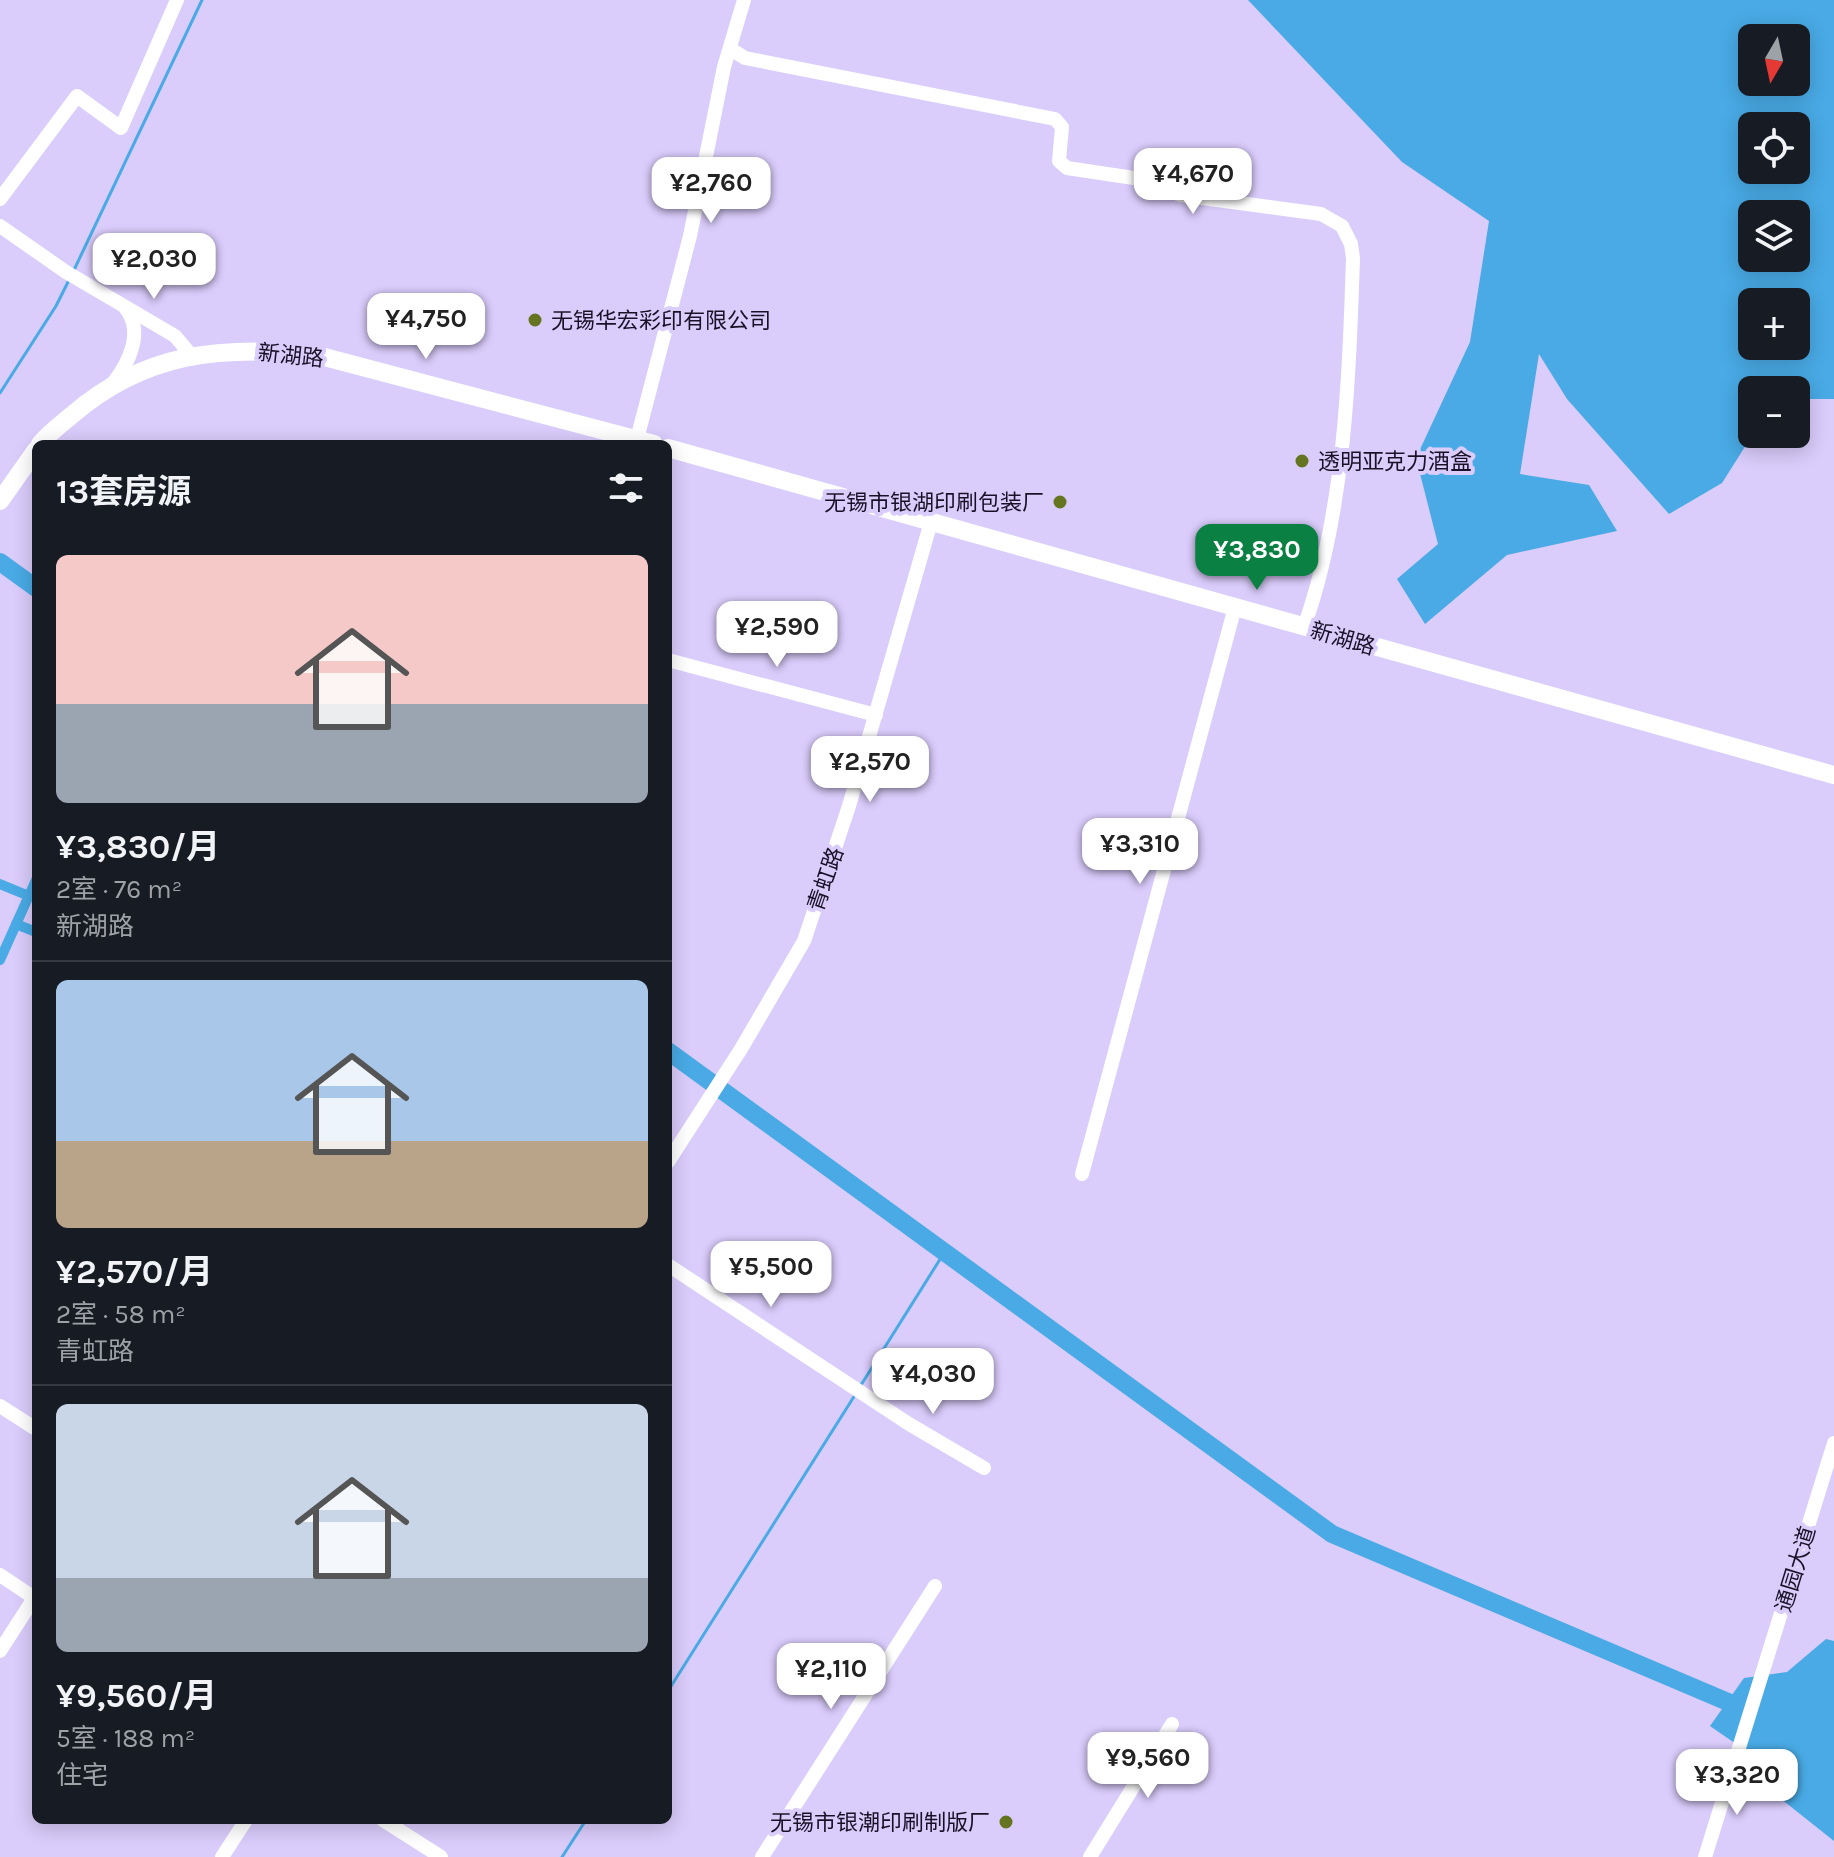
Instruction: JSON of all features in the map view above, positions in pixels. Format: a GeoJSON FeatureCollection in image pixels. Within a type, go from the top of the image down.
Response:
{"type":"FeatureCollection","features":[{"type":"Feature","properties":{"kind":"main road","name":"新湖路"},"geometry":{"type":"LineString","coordinates":[[45,440],[113,383],[143,369],[191,355],[261,349],[313,354],[638,440]]}},
{"type":"Feature","properties":{"kind":"main road","name":"新湖路"},"geometry":{"type":"LineString","coordinates":[[672,449],[1834,775]]}},
{"type":"Feature","properties":{"kind":"main road"},"geometry":{"type":"LineString","coordinates":[[0,501],[32,456]]}},
{"type":"Feature","properties":{"kind":"street"},"geometry":{"type":"LineString","coordinates":[[0,199],[77,96],[121,128],[177,0]]}},
{"type":"Feature","properties":{"kind":"street"},"geometry":{"type":"LineString","coordinates":[[646,440],[717,98],[744,0]]}},
{"type":"Feature","properties":{"kind":"street"},"geometry":{"type":"LineString","coordinates":[[732,50],[745,58],[1055,119],[1062,127],[1059,161],[1067,168],[1147,180],[1180,195],[1321,214],[1342,226],[1351,244],[1353,258],[1347,414],[1333,504],[1304,627]]}},
{"type":"Feature","properties":{"kind":"street"},"geometry":{"type":"LineString","coordinates":[[0,226],[66,272],[175,336],[191,355]]}},
{"type":"Feature","properties":{"kind":"street"},"geometry":{"type":"LineString","coordinates":[[113,383],[124,369],[135,331],[133,321],[120,303]]}},
{"type":"Feature","properties":{"kind":"street","name":"青虹路"},"geometry":{"type":"LineString","coordinates":[[672,1156],[804,941],[876,715],[931,522]]}},
{"type":"Feature","properties":{"kind":"street"},"geometry":{"type":"LineString","coordinates":[[1082,1174],[1235,607]]}},
{"type":"Feature","properties":{"kind":"street"},"geometry":{"type":"LineString","coordinates":[[672,661],[876,715]]}},
{"type":"Feature","properties":{"kind":"street"},"geometry":{"type":"LineString","coordinates":[[672,1268],[858,1390],[984,1468]]}},
{"type":"Feature","properties":{"kind":"street"},"geometry":{"type":"LineString","coordinates":[[0,1406],[32,1426]]}},
{"type":"Feature","properties":{"kind":"street","name":"通园大道"},"geometry":{"type":"LineString","coordinates":[[1705,1857],[1834,1443]]}},
{"type":"Feature","properties":{"kind":"street"},"geometry":{"type":"LineString","coordinates":[[0,1575],[32,1595]]}},
{"type":"Feature","properties":{"kind":"street"},"geometry":{"type":"LineString","coordinates":[[762,1857],[935,1586]]}},
{"type":"Feature","properties":{"kind":"street"},"geometry":{"type":"LineString","coordinates":[[0,1651],[32,1602]]}},
{"type":"Feature","properties":{"kind":"street"},"geometry":{"type":"LineString","coordinates":[[1090,1857],[1172,1724]]}},
{"type":"Feature","properties":{"kind":"street"},"geometry":{"type":"LineString","coordinates":[[222,1857],[243,1824]]}},
{"type":"Feature","properties":{"kind":"street"},"geometry":{"type":"LineString","coordinates":[[389,1824],[441,1857]]}},
{"type":"Feature","properties":{"kind":"water"},"geometry":{"type":"Polygon","coordinates":[[[1248,0],[1834,0],[1834,399],[1810,399],[1810,376],[1738,376],[1738,448],[1744,448],[1722,483],[1669,514],[1567,399],[1539,354],[1520,474],[1589,485],[1617,531],[1507,555],[1425,624],[1397,579],[1438,544],[1416,458],[1470,342],[1489,221],[1402,162],[1248,0]]]}},
{"type":"Feature","properties":{"kind":"water"},"geometry":{"type":"Polygon","coordinates":[[[1826,1639],[1834,1641],[1834,1841],[1776,1795],[1752,1755],[1710,1726],[1744,1678],[1787,1672],[1826,1639]]]}},
{"type":"Feature","properties":{"kind":"waterway"},"geometry":{"type":"LineString","coordinates":[[74,270],[202,0]]}},
{"type":"Feature","properties":{"kind":"waterway"},"geometry":{"type":"LineString","coordinates":[[0,393],[56,306],[69,280]]}},
{"type":"Feature","properties":{"kind":"waterway"},"geometry":{"type":"LineString","coordinates":[[0,562],[32,585]]}},
{"type":"Feature","properties":{"kind":"waterway"},"geometry":{"type":"LineString","coordinates":[[0,884],[29,896]]}},
{"type":"Feature","properties":{"kind":"waterway"},"geometry":{"type":"LineString","coordinates":[[0,960],[32,889]]}},
{"type":"Feature","properties":{"kind":"waterway"},"geometry":{"type":"LineString","coordinates":[[16,924],[32,930]]}},
{"type":"Feature","properties":{"kind":"waterway"},"geometry":{"type":"LineString","coordinates":[[672,1054],[1332,1534],[1728,1702],[1746,1718]]}},
{"type":"Feature","properties":{"kind":"waterway"},"geometry":{"type":"LineString","coordinates":[[861,1385],[944,1253]]}},
{"type":"Feature","properties":{"kind":"waterway"},"geometry":{"type":"LineString","coordinates":[[672,1685],[855,1395]]}},
{"type":"Feature","properties":{"kind":"waterway"},"geometry":{"type":"LineString","coordinates":[[562,1857],[583,1824]]}},
{"type":"Feature","properties":{"kind":"place","name":"无锡华宏彩印有限公司"},"geometry":{"type":"Point","coordinates":[535,320]}},
{"type":"Feature","properties":{"kind":"place","name":"透明亚克力酒盒"},"geometry":{"type":"Point","coordinates":[1302,461]}},
{"type":"Feature","properties":{"kind":"place","name":"无锡市银湖印刷包装厂"},"geometry":{"type":"Point","coordinates":[1060,502]}},
{"type":"Feature","properties":{"kind":"place","name":"无锡市银潮印刷制版厂"},"geometry":{"type":"Point","coordinates":[1006,1822]}}]}
